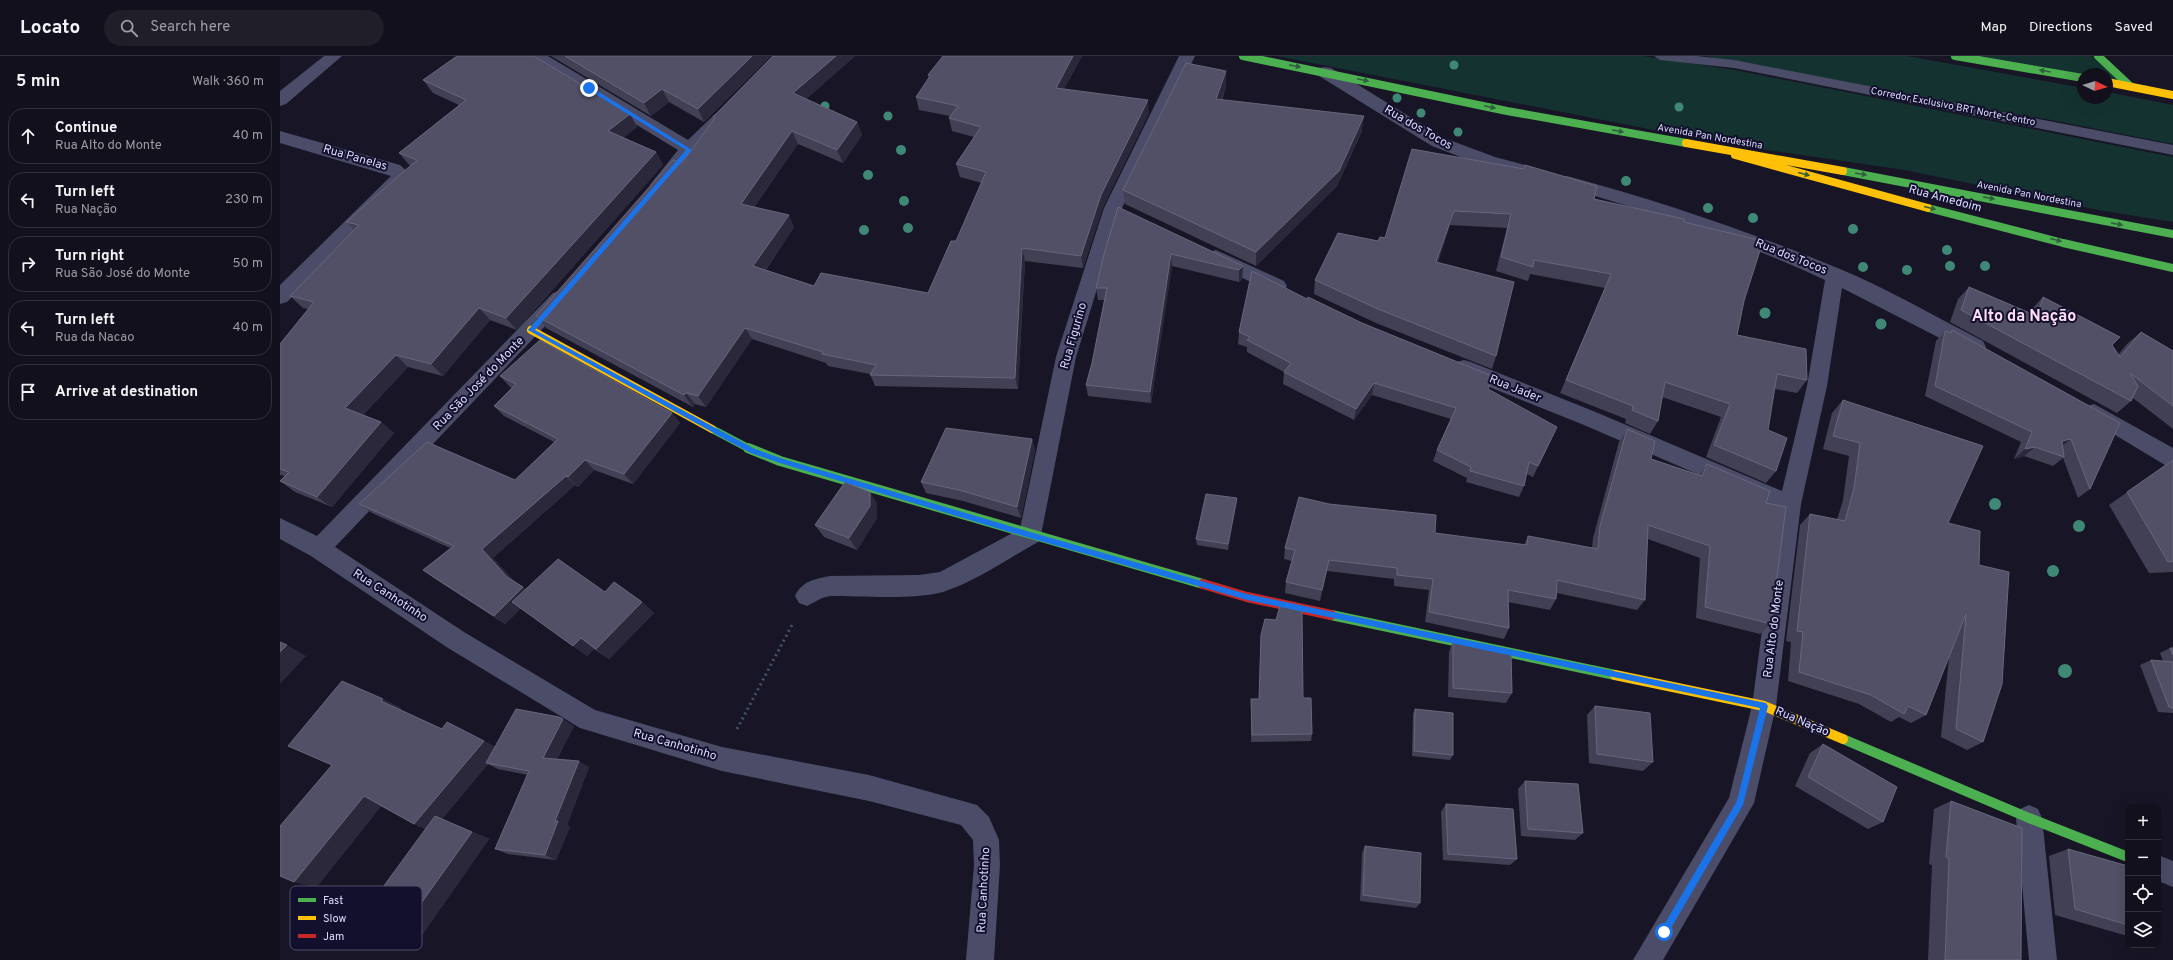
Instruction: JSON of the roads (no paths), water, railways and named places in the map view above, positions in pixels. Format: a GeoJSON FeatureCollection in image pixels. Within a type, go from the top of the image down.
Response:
{"type":"FeatureCollection","features":[{"type":"Feature","properties":{"kind":"main road","name":"Avenida Pan Nordestina"},"geometry":{"type":"LineString","coordinates":[[1243,56],[1507,110],[1713,149],[1912,183],[2173,234]]}},
{"type":"Feature","properties":{"kind":"main road"},"geometry":{"type":"LineString","coordinates":[[1955,56],[2077,77]]}},
{"type":"Feature","properties":{"kind":"main road"},"geometry":{"type":"LineString","coordinates":[[2098,56],[2130,86]]}},
{"type":"Feature","properties":{"kind":"main road"},"geometry":{"type":"LineString","coordinates":[[2113,83],[2173,95]]}},
{"type":"Feature","properties":{"kind":"main road","name":"Rua Amedoim"},"geometry":{"type":"LineString","coordinates":[[1713,149],[1930,208],[2125,258],[2173,268]]}},
{"type":"Feature","properties":{"kind":"main road"},"geometry":{"type":"LineString","coordinates":[[2125,258],[2173,273]]}},
{"type":"Feature","properties":{"kind":"main road","name":"Rua Nação"},"geometry":{"type":"LineString","coordinates":[[531,330],[753,451],[780,461],[1247,597],[1764,706],[2029,818],[2125,855]]}},
{"type":"Feature","properties":{"kind":"street"},"geometry":{"type":"LineString","coordinates":[[280,100],[334,56]]}},
{"type":"Feature","properties":{"kind":"street"},"geometry":{"type":"LineString","coordinates":[[536,56],[689,150]]}},
{"type":"Feature","properties":{"kind":"street","name":"Rua Figurino"},"geometry":{"type":"LineString","coordinates":[[1030,535],[1066,357],[1120,211],[1187,56]]}},
{"type":"Feature","properties":{"kind":"street","name":"Rua dos Tocos"},"geometry":{"type":"LineString","coordinates":[[1325,72],[1438,142],[1461,152],[1490,162],[1576,184],[1718,228],[1835,275],[1992,356]]}},
{"type":"Feature","properties":{"kind":"street"},"geometry":{"type":"LineString","coordinates":[[647,198],[689,150],[733,106]]}},
{"type":"Feature","properties":{"kind":"street","name":"Rua Panelas"},"geometry":{"type":"LineString","coordinates":[[280,137],[394,169],[401,174],[397,182],[280,297]]}},
{"type":"Feature","properties":{"kind":"street"},"geometry":{"type":"LineString","coordinates":[[1198,248],[1296,295]]}},
{"type":"Feature","properties":{"kind":"street","name":"Rua Alto do Monte"},"geometry":{"type":"LineString","coordinates":[[1647,960],[1741,803],[1764,706],[1790,504],[1817,386],[1835,275]]}},
{"type":"Feature","properties":{"kind":"street","name":"Rua São José do Monte"},"geometry":{"type":"LineString","coordinates":[[319,549],[531,330],[574,282]]}},
{"type":"Feature","properties":{"kind":"street","name":"Rua Jader"},"geometry":{"type":"LineString","coordinates":[[1448,362],[1592,419],[1790,504]]}},
{"type":"Feature","properties":{"kind":"street"},"geometry":{"type":"LineString","coordinates":[[2076,402],[2173,459]]}},
{"type":"Feature","properties":{"kind":"street","name":"Rua Canhotinho"},"geometry":{"type":"LineString","coordinates":[[280,528],[319,549],[456,640],[589,720],[722,759],[869,788],[968,814],[980,826],[986,840],[988,865],[980,960]]}},
{"type":"Feature","properties":{"kind":"street"},"geometry":{"type":"LineString","coordinates":[[807,596],[816,589],[830,586],[919,585],[942,582],[958,576],[1030,535]]}},
{"type":"Feature","properties":{"kind":"street"},"geometry":{"type":"LineString","coordinates":[[2029,818],[2043,960]]}},
{"type":"Feature","properties":{"kind":"street"},"geometry":{"type":"LineString","coordinates":[[2161,869],[2173,874]]}},
{"type":"Feature","properties":{"kind":"lane"},"geometry":{"type":"LineString","coordinates":[[1660,56],[1734,64]]}},
{"type":"Feature","properties":{"kind":"lane"},"geometry":{"type":"LineString","coordinates":[[1708,56],[1734,64]]}},
{"type":"Feature","properties":{"kind":"lane","name":"Corredor Exclusivo BRT Norte-Centro"},"geometry":{"type":"LineString","coordinates":[[1734,64],[2173,150]]}},
{"type":"Feature","properties":{"kind":"district","name":"Alto da Nação"},"geometry":{"type":"Point","coordinates":[2024,317]}}]}
